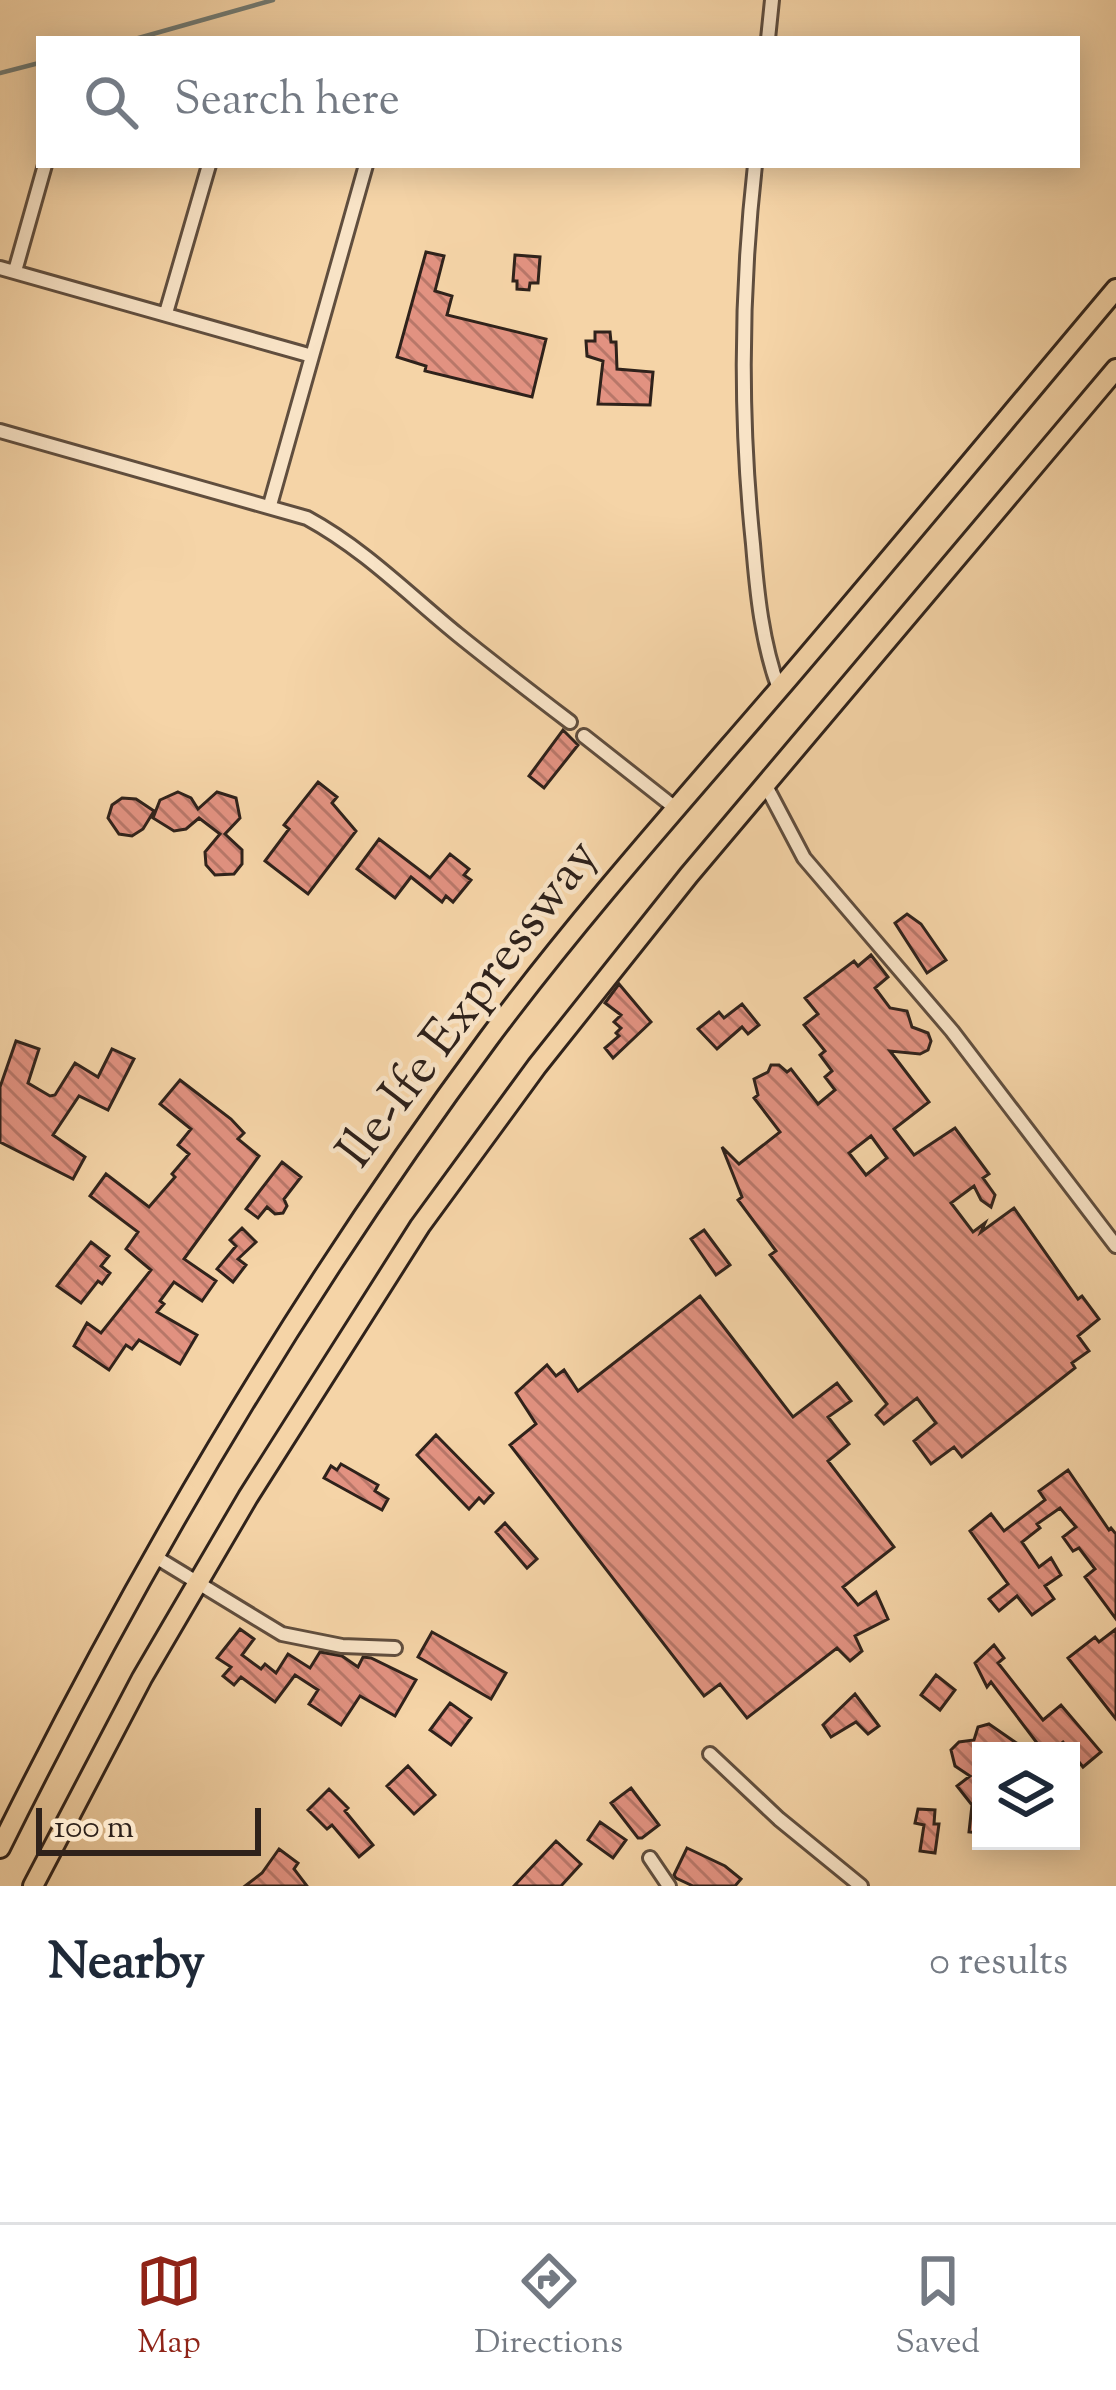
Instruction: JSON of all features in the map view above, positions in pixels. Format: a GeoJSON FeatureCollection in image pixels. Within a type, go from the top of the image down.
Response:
{"type":"FeatureCollection","features":[{"type":"Feature","properties":{"kind":"highway","name":"Ile-Ife Expressway"},"geometry":{"type":"LineString","coordinates":[[0,1849],[154,1556],[264,1370],[438,1109],[556,952],[674,807],[1116,289]]}},
{"type":"Feature","properties":{"kind":"highway","name":"Ile-Ife Expressway"},"geometry":{"type":"LineString","coordinates":[[33,1886],[108,1739],[301,1410],[420,1226],[537,1066],[764,782],[1116,369]]}},
{"type":"Feature","properties":{"kind":"street"},"geometry":{"type":"LineString","coordinates":[[768,36],[772,0]]}},
{"type":"Feature","properties":{"kind":"street"},"geometry":{"type":"LineString","coordinates":[[15,272],[45,168]]}},
{"type":"Feature","properties":{"kind":"street"},"geometry":{"type":"LineString","coordinates":[[166,313],[208,168]]}},
{"type":"Feature","properties":{"kind":"street"},"geometry":{"type":"LineString","coordinates":[[270,506],[365,168]]}},
{"type":"Feature","properties":{"kind":"street"},"geometry":{"type":"LineString","coordinates":[[754,168],[745,256],[746,481],[765,645],[779,689]]}},
{"type":"Feature","properties":{"kind":"street"},"geometry":{"type":"LineString","coordinates":[[0,268],[312,356]]}},
{"type":"Feature","properties":{"kind":"street"},"geometry":{"type":"LineString","coordinates":[[0,431],[270,506],[335,534],[570,722]]}},
{"type":"Feature","properties":{"kind":"street"},"geometry":{"type":"LineString","coordinates":[[584,736],[674,807]]}},
{"type":"Feature","properties":{"kind":"street"},"geometry":{"type":"LineString","coordinates":[[764,782],[804,858],[952,1031],[1116,1246]]}},
{"type":"Feature","properties":{"kind":"street"},"geometry":{"type":"LineString","coordinates":[[154,1556],[282,1634],[342,1646],[395,1648]]}},
{"type":"Feature","properties":{"kind":"street"},"geometry":{"type":"LineString","coordinates":[[710,1754],[861,1886]]}},
{"type":"Feature","properties":{"kind":"street"},"geometry":{"type":"LineString","coordinates":[[650,1858],[670,1886]]}},
{"type":"Feature","properties":{"kind":"building"},"geometry":{"type":"Polygon","coordinates":[[[426,252],[444,256],[435,291],[452,296],[447,315],[546,339],[532,397],[425,371],[426,366],[397,357],[426,252]]]}},
{"type":"Feature","properties":{"kind":"building"},"geometry":{"type":"Polygon","coordinates":[[[515,255],[540,257],[538,283],[530,283],[529,290],[517,289],[513,281],[515,255]]]}},
{"type":"Feature","properties":{"kind":"building"},"geometry":{"type":"Polygon","coordinates":[[[595,332],[610,332],[611,342],[616,342],[617,369],[653,372],[650,405],[598,404],[603,361],[587,356],[586,341],[595,341],[595,332]]]}},
{"type":"Feature","properties":{"kind":"building"},"geometry":{"type":"Polygon","coordinates":[[[563,730],[578,745],[544,788],[529,776],[563,730]]]}},
{"type":"Feature","properties":{"kind":"building"},"geometry":{"type":"Polygon","coordinates":[[[318,782],[337,797],[332,803],[356,831],[308,894],[265,861],[289,829],[284,825],[318,782]]]}},
{"type":"Feature","properties":{"kind":"building"},"geometry":{"type":"Polygon","coordinates":[[[178,792],[191,798],[198,809],[217,792],[236,798],[240,818],[225,834],[242,850],[242,864],[234,874],[215,875],[206,865],[205,852],[220,834],[199,818],[186,829],[174,831],[153,818],[160,800],[178,792]]]}},
{"type":"Feature","properties":{"kind":"building"},"geometry":{"type":"Polygon","coordinates":[[[122,798],[136,799],[154,811],[143,829],[132,836],[119,834],[108,818],[112,805],[122,798]]]}},
{"type":"Feature","properties":{"kind":"building"},"geometry":{"type":"Polygon","coordinates":[[[379,839],[430,878],[450,854],[469,869],[464,875],[471,880],[453,902],[446,896],[442,902],[411,877],[395,898],[357,869],[379,839]]]}},
{"type":"Feature","properties":{"kind":"building"},"geometry":{"type":"Polygon","coordinates":[[[907,914],[921,924],[946,960],[927,973],[895,923],[907,914]]]}},
{"type":"Feature","properties":{"kind":"building"},"geometry":{"type":"Polygon","coordinates":[[[871,955],[888,977],[875,988],[890,1008],[907,1011],[912,1027],[928,1033],[931,1041],[920,1054],[890,1051],[929,1102],[894,1129],[914,1155],[955,1128],[989,1174],[983,1178],[995,1195],[991,1207],[974,1186],[951,1203],[973,1232],[985,1223],[981,1232],[1014,1208],[1078,1299],[1082,1296],[1099,1319],[1078,1336],[1089,1351],[1072,1363],[1075,1368],[962,1457],[954,1447],[931,1464],[914,1441],[936,1423],[917,1398],[884,1424],[876,1415],[887,1404],[770,1255],[776,1251],[738,1200],[742,1197],[722,1147],[739,1164],[780,1132],[754,1098],[758,1095],[754,1079],[771,1065],[787,1072],[791,1069],[818,1104],[835,1090],[825,1077],[832,1071],[820,1055],[825,1051],[804,1025],[818,1014],[805,998],[854,961],[858,966],[871,955]],[[871,1136],[849,1153],[866,1175],[887,1158],[871,1136]]]}},
{"type":"Feature","properties":{"kind":"building"},"geometry":{"type":"Polygon","coordinates":[[[619,984],[651,1022],[613,1058],[605,1048],[619,1036],[616,1033],[621,1028],[614,1022],[621,1015],[605,1003],[619,984]]]}},
{"type":"Feature","properties":{"kind":"building"},"geometry":{"type":"Polygon","coordinates":[[[742,1004],[759,1025],[748,1034],[742,1027],[717,1049],[698,1029],[719,1012],[724,1018],[742,1004]]]}},
{"type":"Feature","properties":{"kind":"building"},"geometry":{"type":"Polygon","coordinates":[[[16,1041],[39,1049],[28,1083],[50,1096],[75,1063],[98,1077],[112,1049],[134,1059],[108,1110],[79,1096],[53,1135],[85,1157],[73,1179],[0,1142],[0,1087],[16,1041]]]}},
{"type":"Feature","properties":{"kind":"building"},"geometry":{"type":"Polygon","coordinates":[[[180,1080],[231,1119],[244,1133],[238,1139],[259,1156],[184,1259],[216,1281],[202,1301],[174,1282],[160,1301],[164,1304],[157,1312],[197,1335],[180,1364],[139,1340],[132,1349],[126,1345],[109,1370],[74,1346],[87,1323],[101,1333],[151,1270],[126,1249],[138,1232],[90,1196],[106,1174],[149,1207],[175,1177],[172,1174],[189,1154],[178,1145],[191,1129],[160,1104],[180,1080]]]}},
{"type":"Feature","properties":{"kind":"building"},"geometry":{"type":"Polygon","coordinates":[[[282,1162],[301,1177],[284,1199],[283,1213],[275,1214],[267,1207],[258,1218],[246,1209],[282,1162]]]}},
{"type":"Feature","properties":{"kind":"building"},"geometry":{"type":"Polygon","coordinates":[[[242,1228],[256,1242],[238,1259],[246,1265],[233,1282],[217,1269],[236,1246],[230,1240],[242,1228]]]}},
{"type":"Feature","properties":{"kind":"building"},"geometry":{"type":"Polygon","coordinates":[[[704,1230],[730,1265],[716,1275],[691,1239],[704,1230]]]}},
{"type":"Feature","properties":{"kind":"building"},"geometry":{"type":"Polygon","coordinates":[[[91,1242],[109,1256],[101,1266],[110,1273],[81,1303],[57,1286],[91,1242]]]}},
{"type":"Feature","properties":{"kind":"building"},"geometry":{"type":"Polygon","coordinates":[[[700,1296],[793,1417],[837,1383],[851,1401],[828,1417],[849,1444],[828,1461],[894,1547],[843,1587],[858,1605],[876,1592],[888,1619],[855,1636],[862,1651],[850,1661],[837,1648],[747,1718],[720,1684],[704,1696],[510,1445],[536,1424],[516,1393],[547,1365],[556,1376],[564,1370],[578,1391],[700,1296]]]}},
{"type":"Feature","properties":{"kind":"building"},"geometry":{"type":"Polygon","coordinates":[[[436,1435],[493,1493],[484,1503],[479,1498],[469,1509],[417,1455],[436,1435]]]}},
{"type":"Feature","properties":{"kind":"building"},"geometry":{"type":"Polygon","coordinates":[[[341,1464],[378,1485],[375,1491],[388,1499],[382,1510],[324,1478],[331,1466],[337,1470],[341,1464]]]}},
{"type":"Feature","properties":{"kind":"building"},"geometry":{"type":"Polygon","coordinates":[[[1068,1470],[1116,1534],[1116,1619],[1085,1577],[1095,1569],[1063,1537],[1076,1527],[1060,1508],[1022,1542],[1039,1567],[1051,1558],[1061,1575],[1045,1586],[1054,1599],[1032,1615],[1017,1596],[999,1611],[989,1599],[1008,1584],[970,1531],[991,1514],[1004,1531],[1045,1500],[1039,1491],[1068,1470]]]}},
{"type":"Feature","properties":{"kind":"building"},"geometry":{"type":"Polygon","coordinates":[[[505,1523],[537,1559],[527,1568],[496,1532],[505,1523]]]}},
{"type":"Feature","properties":{"kind":"building"},"geometry":{"type":"Polygon","coordinates":[[[240,1629],[254,1639],[242,1655],[261,1669],[265,1664],[276,1673],[288,1654],[310,1668],[320,1652],[342,1656],[358,1667],[363,1657],[371,1658],[416,1680],[395,1716],[360,1696],[341,1725],[309,1704],[318,1690],[295,1675],[275,1702],[241,1677],[234,1685],[223,1676],[231,1667],[217,1658],[240,1629]]]}},
{"type":"Feature","properties":{"kind":"building"},"geometry":{"type":"Polygon","coordinates":[[[1116,1629],[1116,1719],[1068,1658],[1095,1637],[1099,1642],[1116,1629]]]}},
{"type":"Feature","properties":{"kind":"building"},"geometry":{"type":"Polygon","coordinates":[[[432,1632],[506,1673],[491,1699],[418,1657],[432,1632]]]}},
{"type":"Feature","properties":{"kind":"building"},"geometry":{"type":"Polygon","coordinates":[[[994,1645],[1004,1658],[998,1663],[1043,1720],[1061,1705],[1101,1752],[1083,1767],[1080,1742],[1036,1742],[991,1682],[987,1687],[975,1663],[994,1645]]]}},
{"type":"Feature","properties":{"kind":"building"},"geometry":{"type":"Polygon","coordinates":[[[936,1675],[955,1690],[940,1710],[921,1695],[936,1675]]]}},
{"type":"Feature","properties":{"kind":"building"},"geometry":{"type":"Polygon","coordinates":[[[855,1694],[879,1726],[868,1734],[856,1722],[831,1737],[823,1725],[855,1694]]]}},
{"type":"Feature","properties":{"kind":"building"},"geometry":{"type":"Polygon","coordinates":[[[450,1703],[471,1718],[451,1745],[430,1730],[450,1703]]]}},
{"type":"Feature","properties":{"kind":"building"},"geometry":{"type":"Polygon","coordinates":[[[989,1724],[1015,1742],[972,1742],[972,1805],[957,1786],[970,1776],[955,1766],[951,1750],[959,1742],[974,1740],[978,1727],[989,1724]]]}},
{"type":"Feature","properties":{"kind":"building"},"geometry":{"type":"Polygon","coordinates":[[[408,1766],[435,1795],[414,1814],[387,1786],[408,1766]]]}},
{"type":"Feature","properties":{"kind":"building"},"geometry":{"type":"Polygon","coordinates":[[[631,1788],[659,1825],[642,1838],[611,1803],[631,1788]]]}},
{"type":"Feature","properties":{"kind":"building"},"geometry":{"type":"Polygon","coordinates":[[[329,1789],[373,1845],[359,1857],[332,1825],[327,1829],[308,1810],[329,1789]]]}},
{"type":"Feature","properties":{"kind":"building"},"geometry":{"type":"Polygon","coordinates":[[[918,1809],[935,1810],[934,1824],[939,1824],[935,1853],[920,1851],[924,1825],[915,1823],[918,1809]]]}},
{"type":"Feature","properties":{"kind":"building"},"geometry":{"type":"Polygon","coordinates":[[[600,1822],[626,1840],[613,1858],[588,1840],[600,1822]]]}},
{"type":"Feature","properties":{"kind":"building"},"geometry":{"type":"Polygon","coordinates":[[[556,1841],[581,1864],[561,1886],[514,1886],[556,1841]]]}},
{"type":"Feature","properties":{"kind":"building"},"geometry":{"type":"Polygon","coordinates":[[[687,1848],[741,1879],[735,1886],[693,1886],[676,1878],[687,1848]]]}},
{"type":"Feature","properties":{"kind":"building"},"geometry":{"type":"Polygon","coordinates":[[[279,1849],[298,1863],[294,1869],[307,1886],[245,1886],[262,1873],[279,1849]]]}},
{"type":"Feature","properties":{"kind":"waterway"},"geometry":{"type":"LineString","coordinates":[[146,36],[273,0]]}},
{"type":"Feature","properties":{"kind":"waterway"},"geometry":{"type":"LineString","coordinates":[[0,73],[36,64]]}}]}
